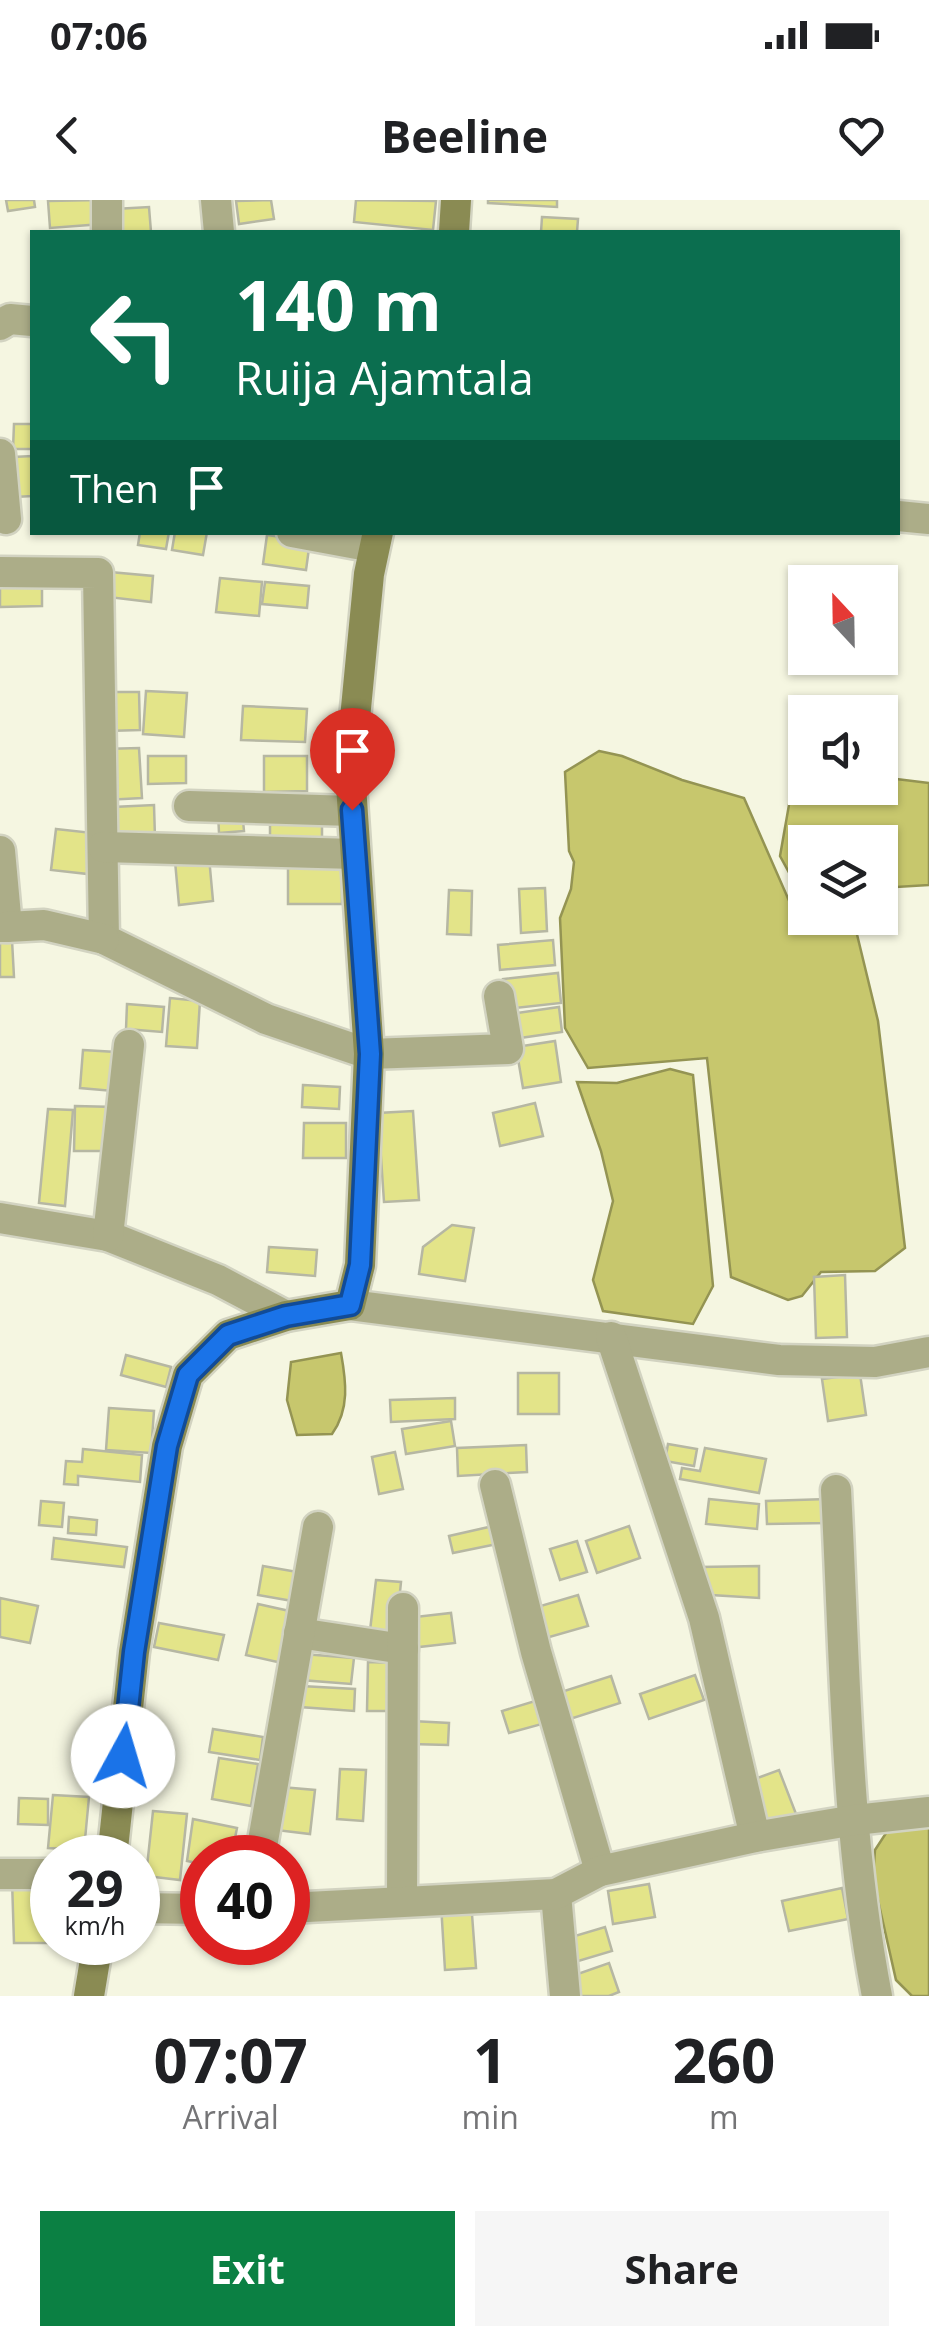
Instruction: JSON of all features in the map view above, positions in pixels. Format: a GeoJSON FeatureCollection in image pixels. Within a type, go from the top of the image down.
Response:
{"type":"FeatureCollection","features":[{"type":"Feature","properties":{"kind":"street"},"geometry":{"type":"LineString","coordinates":[[106,200],[108,230]]}},
{"type":"Feature","properties":{"kind":"street"},"geometry":{"type":"LineString","coordinates":[[216,200],[219,230]]}},
{"type":"Feature","properties":{"kind":"street"},"geometry":{"type":"LineString","coordinates":[[454,230],[456,200]]}},
{"type":"Feature","properties":{"kind":"street"},"geometry":{"type":"LineString","coordinates":[[0,325],[10,319],[30,321]]}},
{"type":"Feature","properties":{"kind":"street"},"geometry":{"type":"LineString","coordinates":[[0,454],[6,519]]}},
{"type":"Feature","properties":{"kind":"street"},"geometry":{"type":"LineString","coordinates":[[900,516],[929,519]]}},
{"type":"Feature","properties":{"kind":"street"},"geometry":{"type":"LineString","coordinates":[[324,535],[376,540],[350,770],[370,1054],[360,1265],[350,1305]]}},
{"type":"Feature","properties":{"kind":"street"},"geometry":{"type":"LineString","coordinates":[[0,572],[98,573],[104,938]]}},
{"type":"Feature","properties":{"kind":"street"},"geometry":{"type":"LineString","coordinates":[[189,806],[352,810]]}},
{"type":"Feature","properties":{"kind":"street"},"geometry":{"type":"LineString","coordinates":[[103,847],[355,854]]}},
{"type":"Feature","properties":{"kind":"street"},"geometry":{"type":"LineString","coordinates":[[0,851],[3,927],[44,924],[104,938],[266,1018],[370,1054],[508,1048],[499,996]]}},
{"type":"Feature","properties":{"kind":"street"},"geometry":{"type":"LineString","coordinates":[[108,1236],[128,1046]]}},
{"type":"Feature","properties":{"kind":"street"},"geometry":{"type":"LineString","coordinates":[[0,1218],[108,1236],[218,1280],[286,1316]]}},
{"type":"Feature","properties":{"kind":"street"},"geometry":{"type":"LineString","coordinates":[[114,1835],[134,1652],[167,1446],[188,1375],[228,1335],[286,1316],[350,1305],[778,1360],[875,1362],[929,1352]]}},
{"type":"Feature","properties":{"kind":"street"},"geometry":{"type":"LineString","coordinates":[[610,1337],[704,1618],[754,1837]]}},
{"type":"Feature","properties":{"kind":"street"},"geometry":{"type":"LineString","coordinates":[[495,1485],[531,1634],[600,1871]]}},
{"type":"Feature","properties":{"kind":"street"},"geometry":{"type":"LineString","coordinates":[[836,1490],[854,1820],[866,1940],[877,1996]]}},
{"type":"Feature","properties":{"kind":"street"},"geometry":{"type":"LineString","coordinates":[[264,1835],[318,1527]]}},
{"type":"Feature","properties":{"kind":"street"},"geometry":{"type":"LineString","coordinates":[[402,1900],[403,1608]]}},
{"type":"Feature","properties":{"kind":"street"},"geometry":{"type":"LineString","coordinates":[[299,1632],[403,1649]]}},
{"type":"Feature","properties":{"kind":"street"},"geometry":{"type":"LineString","coordinates":[[310,1906],[556,1894],[600,1871],[754,1837],[929,1812]]}},
{"type":"Feature","properties":{"kind":"street"},"geometry":{"type":"LineString","coordinates":[[0,1874],[30,1874]]}},
{"type":"Feature","properties":{"kind":"street"},"geometry":{"type":"LineString","coordinates":[[556,1894],[565,1996]]}},
{"type":"Feature","properties":{"kind":"street"},"geometry":{"type":"LineString","coordinates":[[89,1996],[94,1965]]}},
{"type":"Feature","properties":{"kind":"shaded area"},"geometry":{"type":"Polygon","coordinates":[[[599,751],[744,798],[788,898],[788,935],[857,935],[878,1021],[905,1248],[875,1271],[821,1272],[802,1296],[788,1300],[731,1277],[707,1058],[588,1068],[565,1028],[560,918],[571,889],[574,862],[569,851],[565,772],[599,751]]]}},
{"type":"Feature","properties":{"kind":"shaded area"},"geometry":{"type":"Polygon","coordinates":[[[898,779],[929,783],[929,885],[898,887],[898,825],[788,825],[788,871],[780,856],[789,805],[898,805],[898,779]]]}},
{"type":"Feature","properties":{"kind":"shaded area"},"geometry":{"type":"Polygon","coordinates":[[[670,1069],[693,1075],[713,1286],[693,1324],[603,1311],[593,1280],[613,1201],[577,1082],[617,1083],[670,1069]]]}},
{"type":"Feature","properties":{"kind":"shaded area"},"geometry":{"type":"Polygon","coordinates":[[[341,1353],[345,1395],[338,1424],[332,1434],[297,1435],[287,1400],[291,1362],[341,1353]]]}},
{"type":"Feature","properties":{"kind":"shaded area"},"geometry":{"type":"Polygon","coordinates":[[[929,1819],[929,1996],[912,1996],[896,1980],[873,1878],[875,1850],[888,1830],[929,1819]]]}},
{"type":"Feature","properties":{"kind":"building"},"geometry":{"type":"Polygon","coordinates":[[[6,200],[34,200],[35,207],[8,211],[6,200]]]}},
{"type":"Feature","properties":{"kind":"building"},"geometry":{"type":"Polygon","coordinates":[[[100,200],[102,224],[50,228],[48,201],[100,200]]]}},
{"type":"Feature","properties":{"kind":"building"},"geometry":{"type":"Polygon","coordinates":[[[271,200],[274,219],[239,224],[236,201],[271,200]]]}},
{"type":"Feature","properties":{"kind":"building"},"geometry":{"type":"Polygon","coordinates":[[[356,200],[436,201],[433,230],[354,222],[356,200]]]}},
{"type":"Feature","properties":{"kind":"building"},"geometry":{"type":"Polygon","coordinates":[[[557,200],[557,207],[488,203],[557,200]]]}},
{"type":"Feature","properties":{"kind":"building"},"geometry":{"type":"Polygon","coordinates":[[[149,207],[151,230],[116,230],[115,209],[149,207]]]}},
{"type":"Feature","properties":{"kind":"building"},"geometry":{"type":"Polygon","coordinates":[[[542,217],[578,219],[577,230],[541,230],[542,217]]]}},
{"type":"Feature","properties":{"kind":"building"},"geometry":{"type":"Polygon","coordinates":[[[14,424],[30,424],[30,449],[13,449],[14,424]]]}},
{"type":"Feature","properties":{"kind":"building"},"geometry":{"type":"Polygon","coordinates":[[[30,456],[30,496],[15,497],[13,457],[30,456]]]}},
{"type":"Feature","properties":{"kind":"building"},"geometry":{"type":"Polygon","coordinates":[[[140,535],[168,535],[166,549],[138,545],[140,535]]]}},
{"type":"Feature","properties":{"kind":"building"},"geometry":{"type":"Polygon","coordinates":[[[174,535],[206,535],[203,555],[172,550],[174,535]]]}},
{"type":"Feature","properties":{"kind":"building"},"geometry":{"type":"Polygon","coordinates":[[[267,535],[310,541],[306,570],[263,564],[267,535]]]}},
{"type":"Feature","properties":{"kind":"building"},"geometry":{"type":"Polygon","coordinates":[[[110,572],[153,576],[151,602],[108,597],[110,572]]]}},
{"type":"Feature","properties":{"kind":"building"},"geometry":{"type":"Polygon","coordinates":[[[220,578],[262,582],[259,616],[216,612],[220,578]]]}},
{"type":"Feature","properties":{"kind":"building"},"geometry":{"type":"Polygon","coordinates":[[[0,579],[42,579],[42,606],[0,607],[0,579]]]}},
{"type":"Feature","properties":{"kind":"building"},"geometry":{"type":"Polygon","coordinates":[[[265,582],[309,586],[307,608],[262,604],[265,582]]]}},
{"type":"Feature","properties":{"kind":"building"},"geometry":{"type":"Polygon","coordinates":[[[146,691],[187,693],[184,737],[143,734],[146,691]]]}},
{"type":"Feature","properties":{"kind":"building"},"geometry":{"type":"Polygon","coordinates":[[[106,692],[139,692],[140,730],[107,731],[106,692]]]}},
{"type":"Feature","properties":{"kind":"building"},"geometry":{"type":"Polygon","coordinates":[[[243,706],[307,709],[305,742],[241,740],[243,706]]]}},
{"type":"Feature","properties":{"kind":"building"},"geometry":{"type":"Polygon","coordinates":[[[139,748],[142,798],[105,800],[103,749],[139,748]]]}},
{"type":"Feature","properties":{"kind":"building"},"geometry":{"type":"Polygon","coordinates":[[[148,756],[186,756],[186,783],[148,784],[148,756]]]}},
{"type":"Feature","properties":{"kind":"building"},"geometry":{"type":"Polygon","coordinates":[[[264,756],[307,756],[307,791],[264,792],[264,756]]]}},
{"type":"Feature","properties":{"kind":"building"},"geometry":{"type":"Polygon","coordinates":[[[154,805],[155,838],[114,840],[113,807],[154,805]]]}},
{"type":"Feature","properties":{"kind":"building"},"geometry":{"type":"Polygon","coordinates":[[[242,810],[244,831],[219,833],[218,812],[242,810]]]}},
{"type":"Feature","properties":{"kind":"building"},"geometry":{"type":"Polygon","coordinates":[[[322,814],[322,846],[270,847],[270,815],[322,814]]]}},
{"type":"Feature","properties":{"kind":"building"},"geometry":{"type":"Polygon","coordinates":[[[56,829],[93,833],[88,874],[51,870],[56,829]]]}},
{"type":"Feature","properties":{"kind":"building"},"geometry":{"type":"Polygon","coordinates":[[[209,857],[213,901],[179,905],[175,861],[209,857]]]}},
{"type":"Feature","properties":{"kind":"building"},"geometry":{"type":"Polygon","coordinates":[[[288,861],[342,861],[342,904],[288,904],[288,861]]]}},
{"type":"Feature","properties":{"kind":"building"},"geometry":{"type":"Polygon","coordinates":[[[545,888],[547,931],[521,933],[519,889],[545,888]]]}},
{"type":"Feature","properties":{"kind":"building"},"geometry":{"type":"Polygon","coordinates":[[[449,890],[472,891],[471,935],[447,934],[449,890]]]}},
{"type":"Feature","properties":{"kind":"building"},"geometry":{"type":"Polygon","coordinates":[[[12,940],[14,977],[0,977],[0,941],[12,940]]]}},
{"type":"Feature","properties":{"kind":"building"},"geometry":{"type":"Polygon","coordinates":[[[553,940],[555,965],[500,970],[498,945],[553,940]]]}},
{"type":"Feature","properties":{"kind":"building"},"geometry":{"type":"Polygon","coordinates":[[[558,973],[561,1003],[506,1009],[503,979],[558,973]]]}},
{"type":"Feature","properties":{"kind":"building"},"geometry":{"type":"Polygon","coordinates":[[[170,998],[200,1001],[197,1048],[166,1046],[170,998]]]}},
{"type":"Feature","properties":{"kind":"building"},"geometry":{"type":"Polygon","coordinates":[[[127,1004],[164,1007],[162,1032],[126,1029],[127,1004]]]}},
{"type":"Feature","properties":{"kind":"building"},"geometry":{"type":"Polygon","coordinates":[[[559,1007],[562,1032],[513,1039],[510,1014],[559,1007]]]}},
{"type":"Feature","properties":{"kind":"building"},"geometry":{"type":"Polygon","coordinates":[[[555,1041],[561,1082],[523,1088],[516,1047],[555,1041]]]}},
{"type":"Feature","properties":{"kind":"building"},"geometry":{"type":"Polygon","coordinates":[[[83,1050],[116,1052],[113,1091],[80,1088],[83,1050]]]}},
{"type":"Feature","properties":{"kind":"building"},"geometry":{"type":"Polygon","coordinates":[[[303,1085],[340,1087],[339,1109],[302,1107],[303,1085]]]}},
{"type":"Feature","properties":{"kind":"building"},"geometry":{"type":"Polygon","coordinates":[[[535,1103],[543,1136],[500,1146],[493,1113],[535,1103]]]}},
{"type":"Feature","properties":{"kind":"building"},"geometry":{"type":"Polygon","coordinates":[[[75,1106],[116,1107],[115,1151],[74,1151],[75,1106]]]}},
{"type":"Feature","properties":{"kind":"building"},"geometry":{"type":"Polygon","coordinates":[[[48,1109],[73,1110],[65,1206],[39,1203],[48,1109]]]}},
{"type":"Feature","properties":{"kind":"building"},"geometry":{"type":"Polygon","coordinates":[[[413,1111],[419,1200],[384,1202],[378,1113],[413,1111]]]}},
{"type":"Feature","properties":{"kind":"building"},"geometry":{"type":"Polygon","coordinates":[[[304,1123],[346,1123],[346,1158],[303,1158],[304,1123]]]}},
{"type":"Feature","properties":{"kind":"building"},"geometry":{"type":"Polygon","coordinates":[[[452,1225],[474,1228],[465,1281],[419,1274],[423,1247],[452,1225]]]}},
{"type":"Feature","properties":{"kind":"building"},"geometry":{"type":"Polygon","coordinates":[[[269,1247],[317,1250],[315,1276],[267,1272],[269,1247]]]}},
{"type":"Feature","properties":{"kind":"building"},"geometry":{"type":"Polygon","coordinates":[[[845,1275],[847,1337],[816,1338],[814,1277],[845,1275]]]}},
{"type":"Feature","properties":{"kind":"building"},"geometry":{"type":"Polygon","coordinates":[[[126,1355],[171,1367],[166,1387],[121,1375],[126,1355]]]}},
{"type":"Feature","properties":{"kind":"building"},"geometry":{"type":"Polygon","coordinates":[[[518,1373],[559,1373],[559,1414],[518,1414],[518,1373]]]}},
{"type":"Feature","properties":{"kind":"building"},"geometry":{"type":"Polygon","coordinates":[[[860,1374],[866,1415],[828,1421],[822,1379],[860,1374]]]}},
{"type":"Feature","properties":{"kind":"building"},"geometry":{"type":"Polygon","coordinates":[[[455,1398],[455,1419],[391,1422],[390,1400],[455,1398]]]}},
{"type":"Feature","properties":{"kind":"building"},"geometry":{"type":"Polygon","coordinates":[[[109,1408],[154,1411],[151,1453],[106,1450],[109,1408]]]}},
{"type":"Feature","properties":{"kind":"building"},"geometry":{"type":"Polygon","coordinates":[[[451,1421],[455,1446],[406,1454],[402,1429],[451,1421]]]}},
{"type":"Feature","properties":{"kind":"building"},"geometry":{"type":"Polygon","coordinates":[[[668,1444],[697,1449],[694,1466],[665,1461],[668,1444]]]}},
{"type":"Feature","properties":{"kind":"building"},"geometry":{"type":"Polygon","coordinates":[[[526,1445],[527,1472],[458,1476],[457,1448],[526,1445]]]}},
{"type":"Feature","properties":{"kind":"building"},"geometry":{"type":"Polygon","coordinates":[[[705,1448],[766,1459],[759,1493],[680,1479],[682,1468],[700,1471],[705,1448]]]}},
{"type":"Feature","properties":{"kind":"building"},"geometry":{"type":"Polygon","coordinates":[[[83,1449],[142,1455],[140,1482],[78,1476],[78,1485],[64,1484],[66,1461],[82,1462],[83,1449]]]}},
{"type":"Feature","properties":{"kind":"building"},"geometry":{"type":"Polygon","coordinates":[[[395,1452],[403,1489],[379,1494],[372,1457],[395,1452]]]}},
{"type":"Feature","properties":{"kind":"building"},"geometry":{"type":"Polygon","coordinates":[[[709,1499],[759,1504],[757,1529],[706,1524],[709,1499]]]}},
{"type":"Feature","properties":{"kind":"building"},"geometry":{"type":"Polygon","coordinates":[[[827,1499],[827,1523],[767,1524],[766,1501],[827,1499]]]}},
{"type":"Feature","properties":{"kind":"building"},"geometry":{"type":"Polygon","coordinates":[[[41,1501],[64,1503],[62,1527],[39,1525],[41,1501]]]}},
{"type":"Feature","properties":{"kind":"building"},"geometry":{"type":"Polygon","coordinates":[[[69,1517],[97,1520],[96,1535],[68,1533],[69,1517]]]}},
{"type":"Feature","properties":{"kind":"building"},"geometry":{"type":"Polygon","coordinates":[[[493,1526],[497,1544],[453,1553],[449,1536],[493,1526]]]}},
{"type":"Feature","properties":{"kind":"building"},"geometry":{"type":"Polygon","coordinates":[[[629,1526],[640,1558],[597,1573],[586,1541],[629,1526]]]}},
{"type":"Feature","properties":{"kind":"building"},"geometry":{"type":"Polygon","coordinates":[[[54,1538],[127,1547],[124,1567],[52,1559],[54,1538]]]}},
{"type":"Feature","properties":{"kind":"building"},"geometry":{"type":"Polygon","coordinates":[[[577,1541],[587,1572],[560,1580],[550,1549],[577,1541]]]}},
{"type":"Feature","properties":{"kind":"building"},"geometry":{"type":"Polygon","coordinates":[[[263,1566],[303,1573],[298,1602],[258,1595],[263,1566]]]}},
{"type":"Feature","properties":{"kind":"building"},"geometry":{"type":"Polygon","coordinates":[[[759,1566],[759,1598],[711,1595],[700,1567],[759,1566]]]}},
{"type":"Feature","properties":{"kind":"building"},"geometry":{"type":"Polygon","coordinates":[[[376,1580],[401,1582],[395,1642],[369,1639],[376,1580]]]}},
{"type":"Feature","properties":{"kind":"building"},"geometry":{"type":"Polygon","coordinates":[[[578,1595],[588,1626],[546,1638],[537,1607],[578,1595]]]}},
{"type":"Feature","properties":{"kind":"building"},"geometry":{"type":"Polygon","coordinates":[[[0,1598],[38,1606],[30,1643],[0,1637],[0,1598]]]}},
{"type":"Feature","properties":{"kind":"building"},"geometry":{"type":"Polygon","coordinates":[[[258,1604],[294,1612],[282,1663],[246,1655],[258,1604]]]}},
{"type":"Feature","properties":{"kind":"building"},"geometry":{"type":"Polygon","coordinates":[[[451,1613],[455,1643],[410,1648],[406,1618],[451,1613]]]}},
{"type":"Feature","properties":{"kind":"building"},"geometry":{"type":"Polygon","coordinates":[[[159,1623],[224,1635],[218,1660],[154,1647],[159,1623]]]}},
{"type":"Feature","properties":{"kind":"building"},"geometry":{"type":"Polygon","coordinates":[[[303,1654],[354,1658],[351,1684],[301,1680],[303,1654]]]}},
{"type":"Feature","properties":{"kind":"building"},"geometry":{"type":"Polygon","coordinates":[[[368,1662],[395,1663],[394,1711],[367,1711],[368,1662]]]}},
{"type":"Feature","properties":{"kind":"building"},"geometry":{"type":"Polygon","coordinates":[[[695,1675],[704,1700],[649,1719],[640,1694],[695,1675]]]}},
{"type":"Feature","properties":{"kind":"building"},"geometry":{"type":"Polygon","coordinates":[[[611,1676],[620,1703],[567,1720],[558,1693],[611,1676]]]}},
{"type":"Feature","properties":{"kind":"building"},"geometry":{"type":"Polygon","coordinates":[[[301,1686],[355,1689],[354,1711],[300,1707],[301,1686]]]}},
{"type":"Feature","properties":{"kind":"building"},"geometry":{"type":"Polygon","coordinates":[[[535,1701],[542,1724],[509,1733],[502,1711],[535,1701]]]}},
{"type":"Feature","properties":{"kind":"building"},"geometry":{"type":"Polygon","coordinates":[[[412,1721],[449,1723],[448,1745],[411,1744],[412,1721]]]}},
{"type":"Feature","properties":{"kind":"building"},"geometry":{"type":"Polygon","coordinates":[[[213,1729],[263,1737],[260,1760],[209,1752],[213,1729]]]}},
{"type":"Feature","properties":{"kind":"building"},"geometry":{"type":"Polygon","coordinates":[[[219,1758],[258,1764],[251,1806],[212,1799],[219,1758]]]}},
{"type":"Feature","properties":{"kind":"building"},"geometry":{"type":"Polygon","coordinates":[[[340,1769],[366,1770],[363,1821],[337,1819],[340,1769]]]}},
{"type":"Feature","properties":{"kind":"building"},"geometry":{"type":"Polygon","coordinates":[[[779,1770],[798,1819],[771,1830],[752,1780],[779,1770]]]}},
{"type":"Feature","properties":{"kind":"building"},"geometry":{"type":"Polygon","coordinates":[[[281,1787],[315,1790],[310,1834],[276,1830],[281,1787]]]}},
{"type":"Feature","properties":{"kind":"building"},"geometry":{"type":"Polygon","coordinates":[[[53,1795],[89,1797],[85,1835],[49,1835],[53,1795]]]}},
{"type":"Feature","properties":{"kind":"building"},"geometry":{"type":"Polygon","coordinates":[[[19,1798],[48,1799],[48,1825],[18,1824],[19,1798]]]}},
{"type":"Feature","properties":{"kind":"building"},"geometry":{"type":"Polygon","coordinates":[[[153,1811],[187,1814],[185,1835],[180,1835],[180,1880],[160,1878],[160,1835],[150,1835],[153,1811]]]}},
{"type":"Feature","properties":{"kind":"building"},"geometry":{"type":"Polygon","coordinates":[[[193,1819],[237,1828],[236,1835],[191,1835],[193,1819]]]}},
{"type":"Feature","properties":{"kind":"building"},"geometry":{"type":"Polygon","coordinates":[[[12,1880],[30,1880],[30,1943],[14,1943],[12,1880]]]}},
{"type":"Feature","properties":{"kind":"building"},"geometry":{"type":"Polygon","coordinates":[[[649,1884],[655,1917],[613,1924],[608,1891],[649,1884]]]}},
{"type":"Feature","properties":{"kind":"building"},"geometry":{"type":"Polygon","coordinates":[[[842,1888],[848,1919],[789,1931],[782,1901],[842,1888]]]}},
{"type":"Feature","properties":{"kind":"building"},"geometry":{"type":"Polygon","coordinates":[[[471,1901],[476,1968],[445,1970],[441,1904],[471,1901]]]}},
{"type":"Feature","properties":{"kind":"building"},"geometry":{"type":"Polygon","coordinates":[[[605,1927],[612,1951],[575,1962],[568,1938],[605,1927]]]}},
{"type":"Feature","properties":{"kind":"building"},"geometry":{"type":"Polygon","coordinates":[[[609,1963],[619,1992],[609,1996],[575,1996],[569,1977],[609,1963]]]}},
{"type":"Feature","properties":{"kind":"route"},"geometry":{"type":"LineString","coordinates":[[123,1756],[134,1652],[167,1446],[188,1375],[228,1335],[286,1316],[350,1305],[360,1265],[370,1054],[352,810]]}}]}
